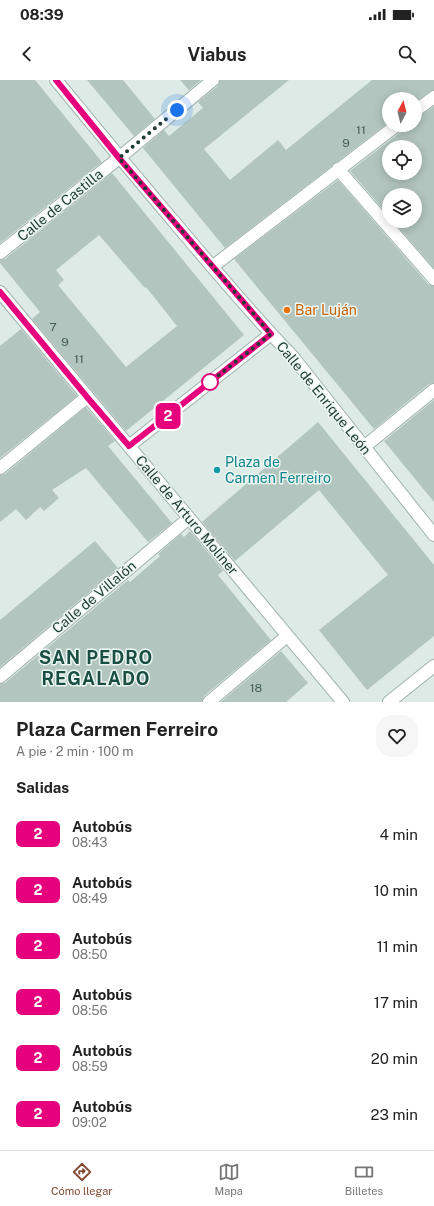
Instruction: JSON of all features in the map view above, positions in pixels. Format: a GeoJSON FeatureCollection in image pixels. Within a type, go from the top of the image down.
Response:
{"type":"FeatureCollection","features":[{"type":"Feature","properties":{"kind":"street","name":"Calle de Enrique León"},"geometry":{"type":"LineString","coordinates":[[56,80],[119,158],[212,267],[293,357],[434,535]]}},
{"type":"Feature","properties":{"kind":"street","name":"Calle de Castilla"},"geometry":{"type":"LineString","coordinates":[[0,253],[119,158],[213,80]]}},
{"type":"Feature","properties":{"kind":"street"},"geometry":{"type":"LineString","coordinates":[[422,106],[434,97]]}},
{"type":"Feature","properties":{"kind":"street"},"geometry":{"type":"LineString","coordinates":[[212,267],[388,132]]}},
{"type":"Feature","properties":{"kind":"street"},"geometry":{"type":"LineString","coordinates":[[338,169],[434,279]]}},
{"type":"Feature","properties":{"kind":"street","name":"Calle de Arturo Moliner"},"geometry":{"type":"LineString","coordinates":[[0,292],[343,702]]}},
{"type":"Feature","properties":{"kind":"street"},"geometry":{"type":"LineString","coordinates":[[129,446],[271,334]]}},
{"type":"Feature","properties":{"kind":"street"},"geometry":{"type":"LineString","coordinates":[[364,447],[434,390]]}},
{"type":"Feature","properties":{"kind":"street"},"geometry":{"type":"LineString","coordinates":[[0,468],[87,397]]}},
{"type":"Feature","properties":{"kind":"street","name":"Calle de Villalón"},"geometry":{"type":"LineString","coordinates":[[0,677],[189,518]]}},
{"type":"Feature","properties":{"kind":"street"},"geometry":{"type":"LineString","coordinates":[[209,702],[287,636]]}},
{"type":"Feature","properties":{"kind":"street"},"geometry":{"type":"LineString","coordinates":[[389,702],[434,666]]}},
{"type":"Feature","properties":{"kind":"building"},"geometry":{"type":"Polygon","coordinates":[[[0,80],[35,80],[102,162],[0,243],[0,80]]]}},
{"type":"Feature","properties":{"kind":"building"},"geometry":{"type":"Polygon","coordinates":[[[87,80],[123,80],[155,119],[134,136],[87,80]]]}},
{"type":"Feature","properties":{"kind":"building"},"geometry":{"type":"Polygon","coordinates":[[[180,80],[201,80],[189,90],[180,80]]]}},
{"type":"Feature","properties":{"kind":"building"},"geometry":{"type":"Polygon","coordinates":[[[220,80],[289,80],[204,149],[230,180],[278,140],[286,150],[372,80],[434,80],[434,90],[422,97],[422,92],[382,92],[382,127],[225,248],[143,148],[164,130],[169,136],[203,108],[198,102],[218,86],[220,80]]]}},
{"type":"Feature","properties":{"kind":"building"},"geometry":{"type":"Polygon","coordinates":[[[434,106],[434,268],[399,228],[422,228],[422,188],[382,188],[382,208],[350,171],[382,146],[382,180],[422,180],[422,140],[390,140],[401,132],[422,132],[422,115],[434,106]]]}},
{"type":"Feature","properties":{"kind":"building"},"geometry":{"type":"Polygon","coordinates":[[[112,173],[244,335],[126,431],[32,319],[40,312],[0,263],[0,260],[5,259],[112,173]],[[99,235],[56,270],[64,280],[58,285],[126,367],[177,326],[146,287],[145,288],[99,235]]]}},
{"type":"Feature","properties":{"kind":"building"},"geometry":{"type":"Polygon","coordinates":[[[338,180],[428,284],[434,286],[434,383],[429,384],[374,429],[234,259],[338,180]]]}},
{"type":"Feature","properties":{"kind":"building"},"geometry":{"type":"Polygon","coordinates":[[[21,329],[77,396],[0,458],[0,346],[21,329]]]}},
{"type":"Feature","properties":{"kind":"building"},"geometry":{"type":"Polygon","coordinates":[[[434,400],[434,502],[384,441],[434,400]]]}},
{"type":"Feature","properties":{"kind":"building"},"geometry":{"type":"Polygon","coordinates":[[[86,407],[115,441],[108,446],[172,523],[148,542],[86,468],[52,490],[59,498],[44,511],[40,507],[26,520],[16,509],[0,522],[0,475],[5,474],[86,407]]]}},
{"type":"Feature","properties":{"kind":"building"},"geometry":{"type":"Polygon","coordinates":[[[318,422],[434,565],[434,636],[367,690],[319,630],[388,575],[319,490],[235,561],[202,522],[318,422]]]}},
{"type":"Feature","properties":{"kind":"building"},"geometry":{"type":"Polygon","coordinates":[[[190,531],[223,571],[218,575],[271,640],[204,696],[202,702],[0,702],[0,684],[5,683],[128,580],[130,582],[160,556],[158,554],[181,534],[184,537],[190,531]]]}},
{"type":"Feature","properties":{"kind":"building"},"geometry":{"type":"Polygon","coordinates":[[[95,541],[118,568],[0,667],[0,620],[95,541]]]}},
{"type":"Feature","properties":{"kind":"building"},"geometry":{"type":"Polygon","coordinates":[[[281,651],[308,683],[286,702],[221,702],[281,651]]]}},
{"type":"Feature","properties":{"kind":"bus line","name":"2"},"geometry":{"type":"LineString","coordinates":[[0,292],[129,446],[271,334],[119,158],[56,80]]}},
{"type":"Feature","properties":{"kind":"place","name":"Bar Luján"},"geometry":{"type":"Point","coordinates":[287,310]}},
{"type":"Feature","properties":{"kind":"place","name":"Plaza de Carmen Ferreiro"},"geometry":{"type":"Point","coordinates":[217,470]}},
{"type":"Feature","properties":{"kind":"district","name":"SAN PEDRO REGALADO"},"geometry":{"type":"Point","coordinates":[96,667]}},
{"type":"Feature","properties":{"kind":"route"},"geometry":{"type":"LineString","coordinates":[[177,110],[119,158],[271,334],[210,382]]}}]}
